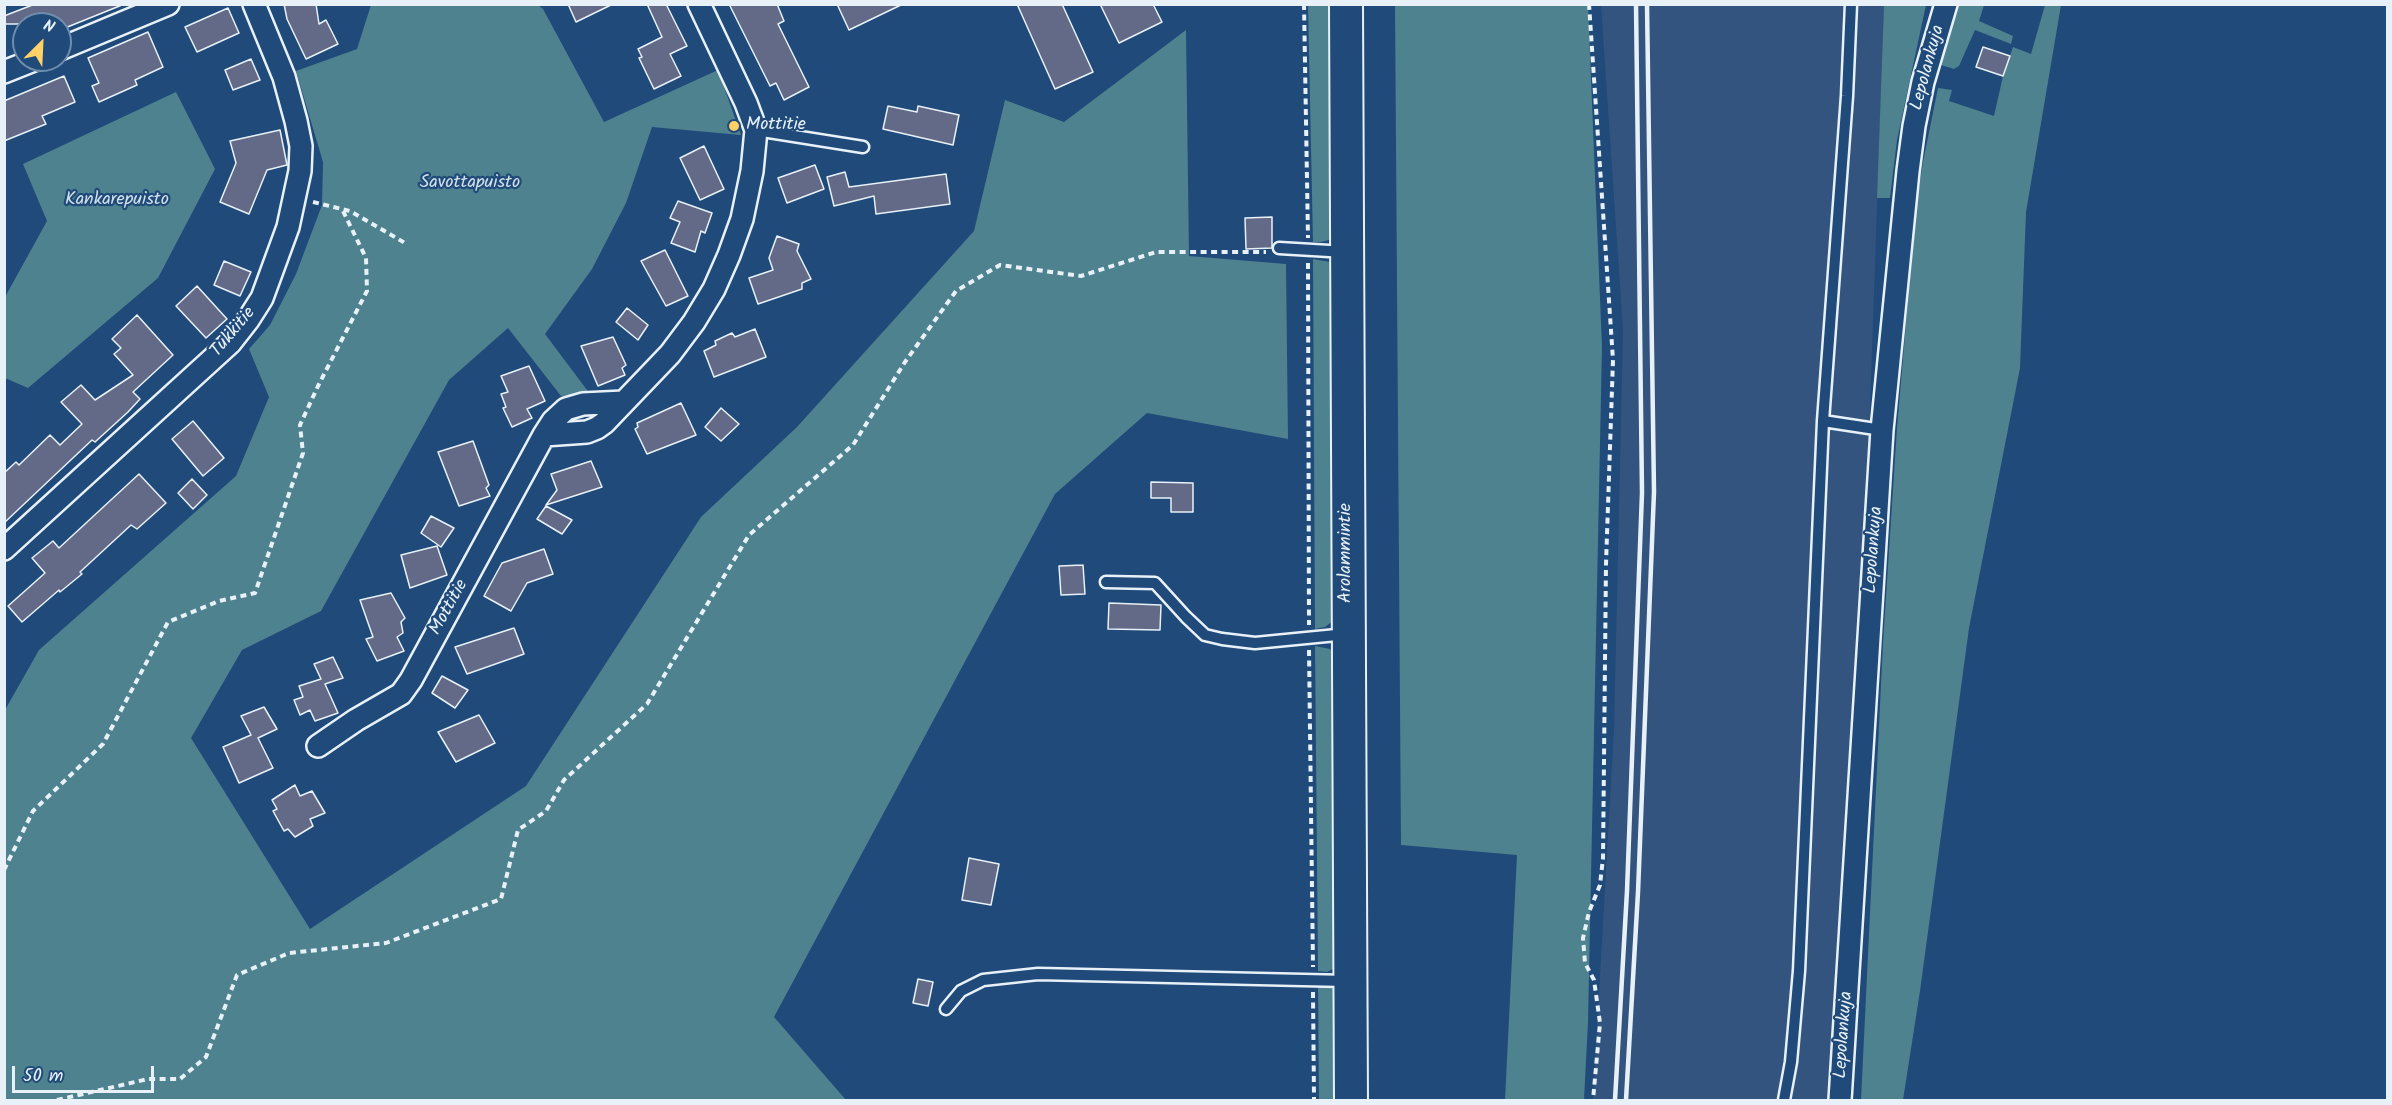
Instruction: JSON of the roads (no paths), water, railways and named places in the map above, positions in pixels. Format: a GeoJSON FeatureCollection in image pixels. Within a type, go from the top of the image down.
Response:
{"type":"FeatureCollection","features":[{"type":"Feature","properties":{"kind":"street"},"geometry":{"type":"LineString","coordinates":[[72,44],[168,4]]}},
{"type":"Feature","properties":{"kind":"street","name":"Tukkitie"},"geometry":{"type":"LineString","coordinates":[[4,549],[230,343],[262,298],[288,226],[300,171],[301,146],[284,77],[254,4]]}},
{"type":"Feature","properties":{"kind":"street","name":"Mottitie"},"geometry":{"type":"LineString","coordinates":[[318,746],[356,720],[401,694],[411,680],[544,435],[566,409],[582,404],[624,402],[670,354],[694,322],[714,289],[742,219],[752,171],[756,130],[750,111],[699,4]]}},
{"type":"Feature","properties":{"kind":"street","name":"Arolammintie"},"geometry":{"type":"LineString","coordinates":[[1346,4],[1352,1101]]}},
{"type":"Feature","properties":{"kind":"street","name":"Lepolankuja"},"geometry":{"type":"LineString","coordinates":[[1840,1101],[1882,430],[1914,126],[1923,82],[1946,4]]}},
{"type":"Feature","properties":{"kind":"lane"},"geometry":{"type":"LineString","coordinates":[[1784,1101],[1791,1062],[1800,971],[1823,421],[1846,108],[1851,4]]}},
{"type":"Feature","properties":{"kind":"lane"},"geometry":{"type":"LineString","coordinates":[[756,130],[863,147]]}},
{"type":"Feature","properties":{"kind":"lane"},"geometry":{"type":"LineString","coordinates":[[1279,248],[1346,252]]}},
{"type":"Feature","properties":{"kind":"lane"},"geometry":{"type":"LineString","coordinates":[[1823,421],[1882,430]]}},
{"type":"Feature","properties":{"kind":"lane"},"geometry":{"type":"LineString","coordinates":[[1106,582],[1155,583],[1204,634],[1222,639],[1255,643],[1348,634]]}},
{"type":"Feature","properties":{"kind":"lane"},"geometry":{"type":"LineString","coordinates":[[945,1009],[961,991],[983,980],[1038,974],[1350,981]]}},
{"type":"Feature","properties":{"kind":"railway"},"geometry":{"type":"LineString","coordinates":[[1615,1100],[1627,891],[1642,493],[1636,4]]}},
{"type":"Feature","properties":{"kind":"railway"},"geometry":{"type":"LineString","coordinates":[[1626,1100],[1638,892],[1654,492],[1647,4]]}},
{"type":"Feature","properties":{"kind":"place","name":"Mottitie"},"geometry":{"type":"Point","coordinates":[734,126]}},
{"type":"Feature","properties":{"kind":"park label","name":"Savottapuisto"},"geometry":{"type":"Point","coordinates":[470,184]}},
{"type":"Feature","properties":{"kind":"park label","name":"Kankarepuisto"},"geometry":{"type":"Point","coordinates":[117,201]}}]}
